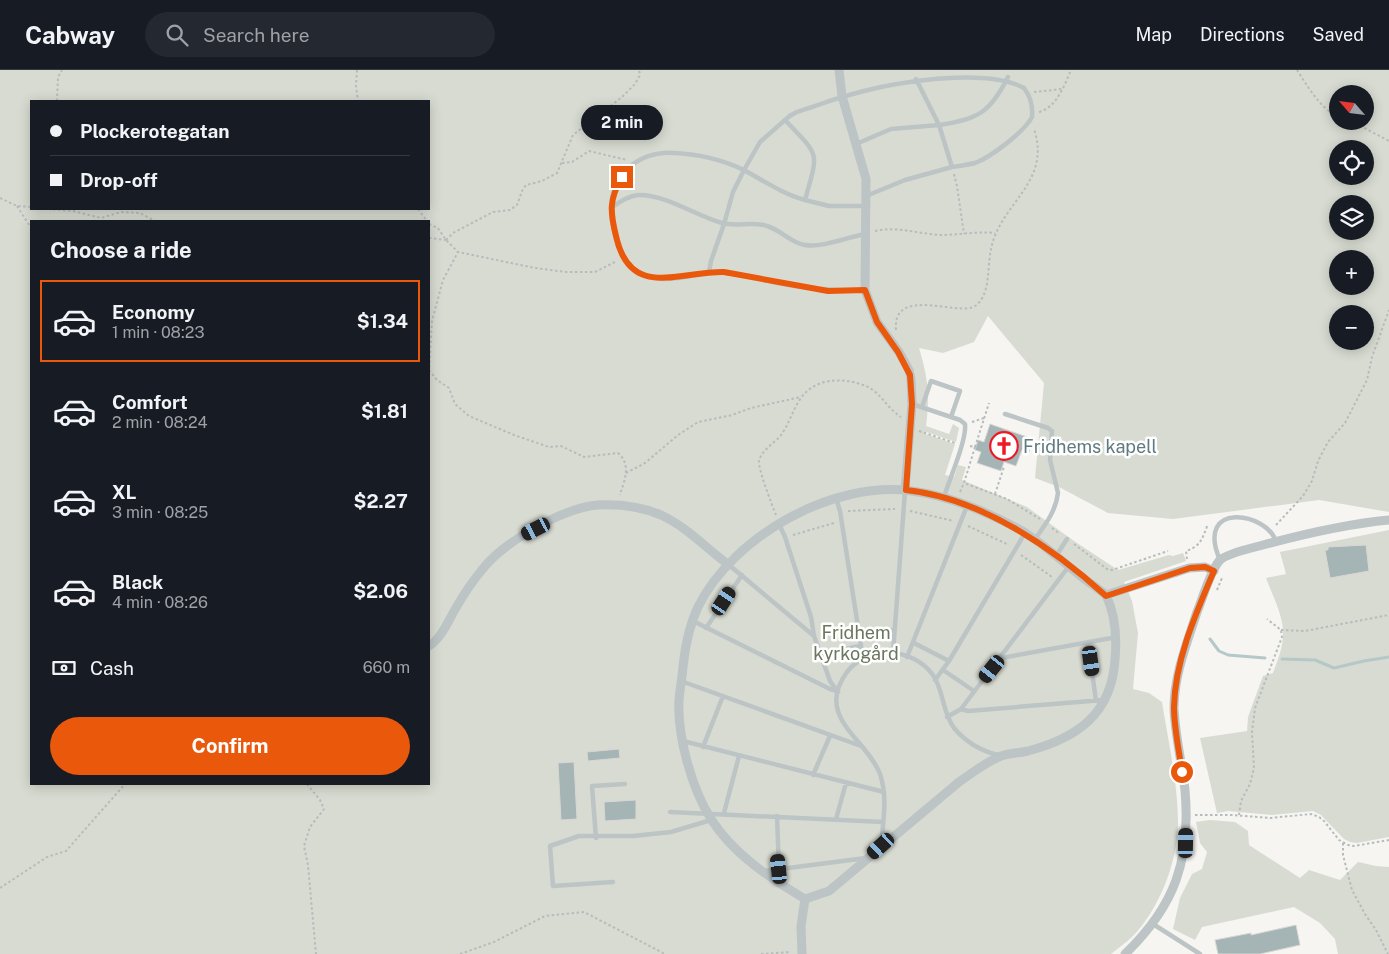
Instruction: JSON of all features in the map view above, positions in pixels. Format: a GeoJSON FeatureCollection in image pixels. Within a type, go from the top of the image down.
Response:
{"type":"FeatureCollection","features":[{"type":"Feature","properties":{"kind":"street"},"geometry":{"type":"LineString","coordinates":[[839,70],[842,96],[866,179],[865,290],[877,322],[909,370],[912,383],[906,490]]}},
{"type":"Feature","properties":{"kind":"street"},"geometry":{"type":"LineString","coordinates":[[876,490],[906,490],[944,497],[1025,533],[1070,566],[1106,596],[1112,607],[1116,637],[1115,664],[1112,683],[1100,710],[1084,726],[1056,742],[1028,751],[1001,756],[978,768],[958,782],[829,890],[805,899],[762,872],[734,847],[709,816],[698,794],[683,748],[679,702],[685,649],[693,621],[704,596],[729,565],[761,536],[802,510],[836,498],[876,490]]}},
{"type":"Feature","properties":{"kind":"street"},"geometry":{"type":"LineString","coordinates":[[430,645],[438,638],[464,594],[484,567],[514,541],[551,520],[576,510],[597,505],[619,505],[646,510],[663,516],[682,528],[729,565]]}},
{"type":"Feature","properties":{"kind":"street"},"geometry":{"type":"LineString","coordinates":[[1125,954],[1153,924],[1167,902],[1180,870],[1186,843],[1186,815],[1185,790],[1177,736],[1175,696],[1183,655],[1214,571],[1220,560],[1250,548],[1330,529],[1389,520]]}},
{"type":"Feature","properties":{"kind":"street"},"geometry":{"type":"LineString","coordinates":[[1106,596],[1190,568],[1205,567],[1214,571]]}},
{"type":"Feature","properties":{"kind":"street"},"geometry":{"type":"LineString","coordinates":[[802,952],[801,926],[805,899]]}},
{"type":"Feature","properties":{"kind":"lane"},"geometry":{"type":"LineString","coordinates":[[709,272],[733,192],[760,142],[784,120],[798,111],[842,96],[916,79],[958,72]]}},
{"type":"Feature","properties":{"kind":"lane"},"geometry":{"type":"LineString","coordinates":[[856,144],[891,129],[939,125],[970,118],[985,111],[996,99],[1005,76],[1021,86],[1030,101],[1031,117],[1012,138],[987,156],[975,163],[905,180],[866,201],[829,206],[805,200],[784,193],[744,170],[706,158],[676,153],[653,155],[634,162],[628,168],[614,195],[611,220],[617,243],[624,258],[632,268],[649,277],[680,278],[709,272],[738,273],[778,283],[828,291],[865,290]]}},
{"type":"Feature","properties":{"kind":"lane"},"geometry":{"type":"LineString","coordinates":[[916,79],[939,125],[952,168]]}},
{"type":"Feature","properties":{"kind":"lane"},"geometry":{"type":"LineString","coordinates":[[784,120],[807,143],[814,153],[815,164],[805,200]]}},
{"type":"Feature","properties":{"kind":"lane"},"geometry":{"type":"LineString","coordinates":[[611,208],[629,197],[644,196],[668,202],[704,218],[724,224],[767,226],[800,244],[807,245],[816,245],[866,234]]}},
{"type":"Feature","properties":{"kind":"lane"},"geometry":{"type":"LineString","coordinates":[[922,407],[931,381],[960,391],[951,417]]}},
{"type":"Feature","properties":{"kind":"lane"},"geometry":{"type":"LineString","coordinates":[[912,404],[951,417],[965,424],[961,445],[944,497]]}},
{"type":"Feature","properties":{"kind":"lane"},"geometry":{"type":"LineString","coordinates":[[1005,414],[1052,431],[1050,460],[1058,493],[1054,508],[1034,540]]}},
{"type":"Feature","properties":{"kind":"lane"},"geometry":{"type":"LineString","coordinates":[[893,653],[906,490]]}},
{"type":"Feature","properties":{"kind":"lane"},"geometry":{"type":"LineString","coordinates":[[836,498],[840,512],[863,659]]}},
{"type":"Feature","properties":{"kind":"lane"},"geometry":{"type":"LineString","coordinates":[[907,657],[967,506]]}},
{"type":"Feature","properties":{"kind":"lane"},"geometry":{"type":"LineString","coordinates":[[1220,560],[1216,549],[1215,536],[1218,526],[1226,518],[1232,516],[1248,519],[1271,531],[1276,542]]}},
{"type":"Feature","properties":{"kind":"lane"},"geometry":{"type":"LineString","coordinates":[[778,524],[785,537],[811,617],[814,636],[830,681],[838,692]]}},
{"type":"Feature","properties":{"kind":"lane"},"geometry":{"type":"LineString","coordinates":[[936,680],[1025,533]]}},
{"type":"Feature","properties":{"kind":"lane"},"geometry":{"type":"LineString","coordinates":[[1056,556],[1067,539]]}},
{"type":"Feature","properties":{"kind":"lane"},"geometry":{"type":"LineString","coordinates":[[729,565],[814,636]]}},
{"type":"Feature","properties":{"kind":"lane"},"geometry":{"type":"LineString","coordinates":[[947,717],[962,709],[1070,566]]}},
{"type":"Feature","properties":{"kind":"lane"},"geometry":{"type":"LineString","coordinates":[[706,628],[742,575]]}},
{"type":"Feature","properties":{"kind":"lane"},"geometry":{"type":"LineString","coordinates":[[693,621],[838,692]]}},
{"type":"Feature","properties":{"kind":"lane"},"geometry":{"type":"LineString","coordinates":[[858,632],[895,630]]}},
{"type":"Feature","properties":{"kind":"lane"},"geometry":{"type":"LineString","coordinates":[[1001,658],[1116,637]]}},
{"type":"Feature","properties":{"kind":"lane"},"geometry":{"type":"LineString","coordinates":[[1088,642],[1096,700]]}},
{"type":"Feature","properties":{"kind":"lane"},"geometry":{"type":"LineString","coordinates":[[914,643],[949,661]]}},
{"type":"Feature","properties":{"kind":"lane"},"geometry":{"type":"LineString","coordinates":[[821,654],[860,646]]}},
{"type":"Feature","properties":{"kind":"lane"},"geometry":{"type":"LineString","coordinates":[[881,846],[884,792],[880,775],[874,761],[846,728],[838,714],[836,702],[843,678],[849,670],[863,659],[875,654],[893,653],[907,657],[928,670],[936,680],[947,717],[958,733],[971,743],[1001,756]]}},
{"type":"Feature","properties":{"kind":"lane"},"geometry":{"type":"LineString","coordinates":[[943,670],[974,691]]}},
{"type":"Feature","properties":{"kind":"lane"},"geometry":{"type":"LineString","coordinates":[[681,681],[862,747]]}},
{"type":"Feature","properties":{"kind":"lane"},"geometry":{"type":"LineString","coordinates":[[703,747],[723,696]]}},
{"type":"Feature","properties":{"kind":"lane"},"geometry":{"type":"LineString","coordinates":[[962,709],[968,711],[1106,700]]}},
{"type":"Feature","properties":{"kind":"lane"},"geometry":{"type":"LineString","coordinates":[[813,774],[830,736]]}},
{"type":"Feature","properties":{"kind":"lane"},"geometry":{"type":"LineString","coordinates":[[683,741],[884,792]]}},
{"type":"Feature","properties":{"kind":"lane"},"geometry":{"type":"LineString","coordinates":[[724,813],[738,756]]}},
{"type":"Feature","properties":{"kind":"lane"},"geometry":{"type":"LineString","coordinates":[[836,819],[846,783]]}},
{"type":"Feature","properties":{"kind":"lane"},"geometry":{"type":"LineString","coordinates":[[596,838],[592,786],[625,784]]}},
{"type":"Feature","properties":{"kind":"lane"},"geometry":{"type":"LineString","coordinates":[[670,812],[709,816]]}},
{"type":"Feature","properties":{"kind":"lane"},"geometry":{"type":"LineString","coordinates":[[613,882],[553,886],[550,846],[579,836],[596,838],[671,832],[709,816],[724,813],[882,822]]}},
{"type":"Feature","properties":{"kind":"lane"},"geometry":{"type":"LineString","coordinates":[[777,816],[779,869]]}},
{"type":"Feature","properties":{"kind":"lane"},"geometry":{"type":"LineString","coordinates":[[762,872],[868,857]]}},
{"type":"Feature","properties":{"kind":"lane"},"geometry":{"type":"LineString","coordinates":[[1153,924],[1200,954]]}},
{"type":"Feature","properties":{"kind":"path"},"geometry":{"type":"LineString","coordinates":[[56,100],[58,77],[62,70]]}},
{"type":"Feature","properties":{"kind":"path"},"geometry":{"type":"LineString","coordinates":[[356,70],[358,100]]}},
{"type":"Feature","properties":{"kind":"path"},"geometry":{"type":"LineString","coordinates":[[446,240],[453,233],[493,212],[510,210],[517,205],[526,185],[542,181],[558,173],[573,135],[622,97],[635,84],[640,75],[639,70]]}},
{"type":"Feature","properties":{"kind":"path"},"geometry":{"type":"LineString","coordinates":[[896,332],[897,319],[903,310],[917,305],[936,305],[963,309],[973,308],[980,302],[985,291],[989,257],[996,233],[1035,171],[1038,157],[1036,134],[1031,117],[1048,110],[1056,100],[1071,70]]}},
{"type":"Feature","properties":{"kind":"path"},"geometry":{"type":"LineString","coordinates":[[1297,70],[1309,88],[1329,111]]}},
{"type":"Feature","properties":{"kind":"path"},"geometry":{"type":"LineString","coordinates":[[1027,94],[1062,89]]}},
{"type":"Feature","properties":{"kind":"path"},"geometry":{"type":"LineString","coordinates":[[1368,130],[1389,141]]}},
{"type":"Feature","properties":{"kind":"path"},"geometry":{"type":"LineString","coordinates":[[562,164],[572,162],[589,151],[634,162]]}},
{"type":"Feature","properties":{"kind":"path"},"geometry":{"type":"LineString","coordinates":[[952,168],[957,186],[964,234]]}},
{"type":"Feature","properties":{"kind":"path"},"geometry":{"type":"LineString","coordinates":[[0,198],[17,206],[30,207]]}},
{"type":"Feature","properties":{"kind":"path"},"geometry":{"type":"LineString","coordinates":[[17,206],[30,226]]}},
{"type":"Feature","properties":{"kind":"path"},"geometry":{"type":"LineString","coordinates":[[73,210],[101,218],[121,212],[140,213],[153,220]]}},
{"type":"Feature","properties":{"kind":"path"},"geometry":{"type":"LineString","coordinates":[[419,210],[426,220]]}},
{"type":"Feature","properties":{"kind":"path"},"geometry":{"type":"LineString","coordinates":[[430,223],[438,228],[446,240],[458,252],[535,268],[566,272],[595,272],[624,258]]}},
{"type":"Feature","properties":{"kind":"path"},"geometry":{"type":"LineString","coordinates":[[866,234],[889,229],[939,235],[983,231],[996,233]]}},
{"type":"Feature","properties":{"kind":"path"},"geometry":{"type":"LineString","coordinates":[[430,238],[446,240]]}},
{"type":"Feature","properties":{"kind":"path"},"geometry":{"type":"LineString","coordinates":[[430,355],[432,321],[443,280],[458,252]]}},
{"type":"Feature","properties":{"kind":"path"},"geometry":{"type":"LineString","coordinates":[[1271,531],[1304,496],[1312,482],[1318,461],[1328,442],[1345,423],[1368,380],[1372,357],[1389,310]]}},
{"type":"Feature","properties":{"kind":"path"},"geometry":{"type":"LineString","coordinates":[[430,373],[436,380],[449,388],[455,404],[469,416],[514,435],[549,447],[561,446],[584,457],[618,453],[623,457],[626,473],[619,505]]}},
{"type":"Feature","properties":{"kind":"path"},"geometry":{"type":"LineString","coordinates":[[778,524],[760,471],[760,460],[765,450],[785,429],[801,397],[814,386],[826,382],[844,381],[859,383],[876,392],[891,410],[905,420],[909,428],[961,445],[975,447]]}},
{"type":"Feature","properties":{"kind":"path"},"geometry":{"type":"LineString","coordinates":[[626,473],[645,463],[678,435],[698,422],[801,397]]}},
{"type":"Feature","properties":{"kind":"path"},"geometry":{"type":"LineString","coordinates":[[989,402],[964,483],[995,494],[1017,505],[1046,523],[1107,569],[1112,570],[1168,551]]}},
{"type":"Feature","properties":{"kind":"path"},"geometry":{"type":"LineString","coordinates":[[965,424],[984,418]]}},
{"type":"Feature","properties":{"kind":"path"},"geometry":{"type":"LineString","coordinates":[[995,494],[1004,467]]}},
{"type":"Feature","properties":{"kind":"path"},"geometry":{"type":"LineString","coordinates":[[840,512],[904,509],[961,523],[1015,549],[1058,581]]}},
{"type":"Feature","properties":{"kind":"path"},"geometry":{"type":"LineString","coordinates":[[785,537],[841,520]]}},
{"type":"Feature","properties":{"kind":"path"},"geometry":{"type":"LineString","coordinates":[[1186,551],[1195,548],[1199,544],[1208,524]]}},
{"type":"Feature","properties":{"kind":"path"},"geometry":{"type":"LineString","coordinates":[[1267,619],[1282,630],[1305,631],[1389,614]]}},
{"type":"Feature","properties":{"kind":"path"},"geometry":{"type":"LineString","coordinates":[[1239,815],[1241,801],[1250,784],[1254,768],[1252,732],[1255,708],[1282,637],[1282,630]]}},
{"type":"Feature","properties":{"kind":"path"},"geometry":{"type":"LineString","coordinates":[[0,888],[47,857],[66,851],[124,785]]}},
{"type":"Feature","properties":{"kind":"path"},"geometry":{"type":"LineString","coordinates":[[308,785],[320,800],[324,809],[310,827],[304,846],[308,865],[316,954]]}},
{"type":"Feature","properties":{"kind":"path"},"geometry":{"type":"LineString","coordinates":[[1186,815],[1239,815],[1271,818],[1311,814],[1324,821],[1343,843],[1354,846],[1389,840]]}},
{"type":"Feature","properties":{"kind":"path"},"geometry":{"type":"LineString","coordinates":[[1343,843],[1343,854],[1352,890],[1388,954]]}},
{"type":"Feature","properties":{"kind":"path"},"geometry":{"type":"LineString","coordinates":[[460,954],[494,942],[545,916],[584,912],[665,954]]}},
{"type":"Feature","properties":{"kind":"path"},"geometry":{"type":"LineString","coordinates":[[761,954],[802,952]]}},
{"type":"Feature","properties":{"kind":"green space","name":"Fridhem kyrkogård"},"geometry":{"type":"Polygon","coordinates":[[[0,70],[1389,70],[1389,512],[1319,500],[1173,519],[1108,513],[1059,487],[1035,478],[1044,383],[988,316],[974,342],[943,353],[919,348],[927,387],[926,426],[949,434],[953,424],[959,428],[956,442],[926,432],[926,434],[955,444],[945,475],[954,477],[958,465],[966,467],[962,480],[1027,507],[1118,570],[1169,555],[1173,556],[1183,553],[1186,561],[1124,582],[1132,601],[1138,633],[1133,689],[1149,693],[1162,702],[1175,778],[1178,808],[1177,838],[1171,869],[1151,913],[1130,939],[1111,954],[0,954],[0,70]]]}},
{"type":"Feature","properties":{"kind":"green space"},"geometry":{"type":"Polygon","coordinates":[[[1389,530],[1389,837],[1357,843],[1350,842],[1344,839],[1321,815],[1313,811],[1272,815],[1228,811],[1217,813],[1200,738],[1247,731],[1248,717],[1263,676],[1273,673],[1282,645],[1283,628],[1280,613],[1266,578],[1286,574],[1280,552],[1389,530]]]}},
{"type":"Feature","properties":{"kind":"green space"},"geometry":{"type":"Polygon","coordinates":[[[1210,820],[1235,822],[1248,831],[1249,845],[1300,878],[1309,870],[1340,880],[1358,862],[1389,867],[1389,954],[1338,954],[1335,939],[1320,923],[1294,907],[1202,927],[1195,940],[1173,929],[1180,898],[1192,874],[1202,869],[1207,852],[1200,843],[1196,822],[1210,820]]]}},
{"type":"Feature","properties":{"kind":"building","name":"Fridhems kapell"},"geometry":{"type":"Polygon","coordinates":[[[990,424],[1033,439],[1029,452],[1022,450],[1016,466],[1004,462],[1001,471],[977,463],[981,452],[975,450],[978,440],[984,442],[990,424]]]}},
{"type":"Feature","properties":{"kind":"building"},"geometry":{"type":"Polygon","coordinates":[[[1366,545],[1369,571],[1330,578],[1325,550],[1328,550],[1328,547],[1366,545]]]}},
{"type":"Feature","properties":{"kind":"building"},"geometry":{"type":"Polygon","coordinates":[[[619,749],[620,758],[588,761],[587,752],[619,749]]]}},
{"type":"Feature","properties":{"kind":"building"},"geometry":{"type":"Polygon","coordinates":[[[574,762],[577,819],[561,820],[558,763],[574,762]]]}},
{"type":"Feature","properties":{"kind":"building"},"geometry":{"type":"Polygon","coordinates":[[[636,800],[636,819],[605,821],[604,802],[636,800]]]}},
{"type":"Feature","properties":{"kind":"building"},"geometry":{"type":"Polygon","coordinates":[[[1296,925],[1300,945],[1260,954],[1218,954],[1215,940],[1251,933],[1251,935],[1296,925]]]}},
{"type":"Feature","properties":{"kind":"waterway"},"geometry":{"type":"LineString","coordinates":[[1210,639],[1219,651],[1228,655],[1265,658]]}},
{"type":"Feature","properties":{"kind":"waterway"},"geometry":{"type":"LineString","coordinates":[[1282,659],[1315,660],[1334,668],[1389,657]]}},
{"type":"Feature","properties":{"kind":"place","name":"Fridhems kapell"},"geometry":{"type":"Point","coordinates":[1004,446]}},
{"type":"Feature","properties":{"kind":"route"},"geometry":{"type":"LineString","coordinates":[[622,177],[612,201],[611,220],[621,254],[627,264],[644,276],[680,278],[709,272],[724,272],[738,273],[778,283],[828,291],[865,290],[877,322],[906,364],[912,383],[906,490],[944,497],[1025,533],[1070,566],[1106,596],[1190,568],[1201,566],[1214,571],[1202,599],[1183,655],[1175,696],[1174,709],[1182,772]]}}]}
